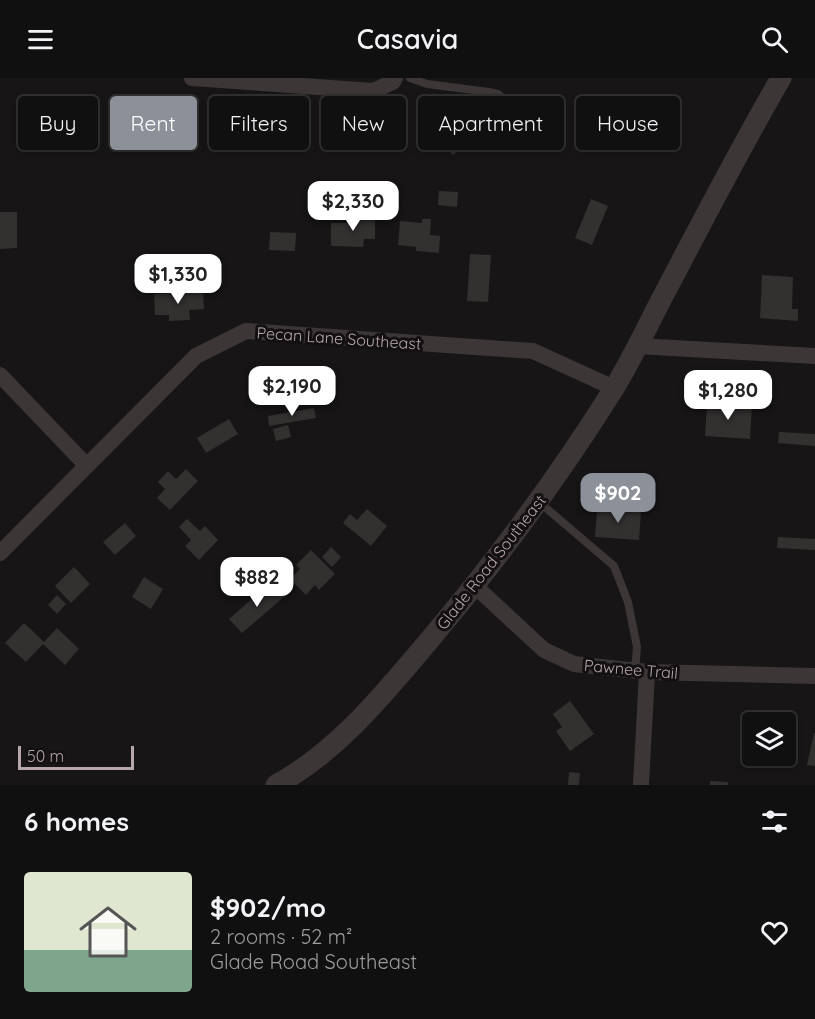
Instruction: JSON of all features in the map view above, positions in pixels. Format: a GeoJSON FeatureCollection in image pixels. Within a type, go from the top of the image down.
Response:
{"type":"FeatureCollection","features":[{"type":"Feature","properties":{"kind":"street"},"geometry":{"type":"LineString","coordinates":[[192,78],[373,91],[393,82],[395,78]]}},
{"type":"Feature","properties":{"kind":"street","name":"Glade Road Southeast"},"geometry":{"type":"LineString","coordinates":[[276,785],[302,778],[387,690],[476,585],[539,502],[614,388],[780,78]]}},
{"type":"Feature","properties":{"kind":"street","name":"Pecan Lane Southeast"},"geometry":{"type":"LineString","coordinates":[[0,554],[196,356],[246,331],[533,351],[614,388]]}},
{"type":"Feature","properties":{"kind":"street"},"geometry":{"type":"LineString","coordinates":[[637,346],[815,356]]}},
{"type":"Feature","properties":{"kind":"street"},"geometry":{"type":"LineString","coordinates":[[0,375],[86,465]]}},
{"type":"Feature","properties":{"kind":"street","name":"Pawnee Trail"},"geometry":{"type":"LineString","coordinates":[[476,585],[544,650],[574,664],[641,672],[815,676]]}},
{"type":"Feature","properties":{"kind":"street"},"geometry":{"type":"LineString","coordinates":[[641,672],[641,785]]}},
{"type":"Feature","properties":{"kind":"lane"},"geometry":{"type":"LineString","coordinates":[[410,78],[427,84],[501,96]]}},
{"type":"Feature","properties":{"kind":"lane"},"geometry":{"type":"LineString","coordinates":[[539,502],[614,566],[628,602],[641,672]]}},
{"type":"Feature","properties":{"kind":"building"},"geometry":{"type":"Polygon","coordinates":[[[449,150],[458,150],[453,155],[449,150]]]}},
{"type":"Feature","properties":{"kind":"building"},"geometry":{"type":"Polygon","coordinates":[[[439,191],[458,192],[457,207],[438,205],[439,191]]]}},
{"type":"Feature","properties":{"kind":"building"},"geometry":{"type":"Polygon","coordinates":[[[591,199],[608,206],[592,245],[575,238],[591,199]]]}},
{"type":"Feature","properties":{"kind":"building"},"geometry":{"type":"Polygon","coordinates":[[[0,212],[17,212],[17,248],[0,249],[0,212]]]}},
{"type":"Feature","properties":{"kind":"building"},"geometry":{"type":"Polygon","coordinates":[[[348,218],[375,218],[375,239],[364,239],[363,247],[331,246],[331,223],[348,223],[348,218]]]}},
{"type":"Feature","properties":{"kind":"building"},"geometry":{"type":"Polygon","coordinates":[[[422,219],[431,219],[430,235],[440,236],[439,253],[416,251],[416,247],[398,245],[400,221],[422,223],[422,219]]]}},
{"type":"Feature","properties":{"kind":"building"},"geometry":{"type":"Polygon","coordinates":[[[270,232],[296,233],[295,251],[269,250],[270,232]]]}},
{"type":"Feature","properties":{"kind":"building"},"geometry":{"type":"Polygon","coordinates":[[[470,254],[491,255],[488,302],[467,301],[470,254]]]}},
{"type":"Feature","properties":{"kind":"building"},"geometry":{"type":"Polygon","coordinates":[[[762,275],[793,277],[792,309],[798,309],[798,321],[760,318],[762,275]]]}},
{"type":"Feature","properties":{"kind":"building"},"geometry":{"type":"Polygon","coordinates":[[[203,291],[204,309],[189,310],[190,320],[169,321],[169,315],[155,315],[154,294],[203,291]]]}},
{"type":"Feature","properties":{"kind":"building"},"geometry":{"type":"Polygon","coordinates":[[[707,404],[752,407],[750,439],[705,436],[707,404]]]}},
{"type":"Feature","properties":{"kind":"building"},"geometry":{"type":"Polygon","coordinates":[[[314,408],[316,418],[269,426],[268,416],[314,408]]]}},
{"type":"Feature","properties":{"kind":"building"},"geometry":{"type":"Polygon","coordinates":[[[229,419],[238,434],[206,453],[197,438],[229,419]]]}},
{"type":"Feature","properties":{"kind":"building"},"geometry":{"type":"Polygon","coordinates":[[[288,425],[291,437],[276,441],[273,429],[288,425]]]}},
{"type":"Feature","properties":{"kind":"building"},"geometry":{"type":"Polygon","coordinates":[[[779,432],[815,434],[815,446],[778,443],[779,432]]]}},
{"type":"Feature","properties":{"kind":"building"},"geometry":{"type":"Polygon","coordinates":[[[186,469],[198,481],[170,510],[157,498],[165,489],[158,482],[168,471],[176,479],[186,469]]]}},
{"type":"Feature","properties":{"kind":"building"},"geometry":{"type":"Polygon","coordinates":[[[367,509],[387,526],[371,546],[343,523],[350,514],[357,520],[367,509]]]}},
{"type":"Feature","properties":{"kind":"building"},"geometry":{"type":"Polygon","coordinates":[[[597,509],[641,512],[639,540],[595,537],[597,509]]]}},
{"type":"Feature","properties":{"kind":"building"},"geometry":{"type":"Polygon","coordinates":[[[187,519],[200,531],[205,526],[218,540],[199,560],[185,546],[191,540],[179,527],[187,519]]]}},
{"type":"Feature","properties":{"kind":"building"},"geometry":{"type":"Polygon","coordinates":[[[125,523],[136,536],[115,555],[103,542],[125,523]]]}},
{"type":"Feature","properties":{"kind":"building"},"geometry":{"type":"Polygon","coordinates":[[[778,537],[815,539],[815,550],[777,548],[778,537]]]}},
{"type":"Feature","properties":{"kind":"building"},"geometry":{"type":"Polygon","coordinates":[[[331,547],[341,557],[332,567],[322,557],[331,547]]]}},
{"type":"Feature","properties":{"kind":"building"},"geometry":{"type":"Polygon","coordinates":[[[311,550],[335,574],[319,590],[315,585],[306,595],[290,579],[300,569],[296,565],[311,550]]]}},
{"type":"Feature","properties":{"kind":"building"},"geometry":{"type":"Polygon","coordinates":[[[74,567],[90,584],[71,603],[55,586],[74,567]]]}},
{"type":"Feature","properties":{"kind":"building"},"geometry":{"type":"Polygon","coordinates":[[[144,577],[163,589],[151,609],[132,597],[144,577]]]}},
{"type":"Feature","properties":{"kind":"building"},"geometry":{"type":"Polygon","coordinates":[[[275,584],[285,596],[242,633],[229,619],[261,591],[264,594],[275,584]]]}},
{"type":"Feature","properties":{"kind":"building"},"geometry":{"type":"Polygon","coordinates":[[[57,595],[66,604],[57,614],[48,605],[57,595]]]}},
{"type":"Feature","properties":{"kind":"building"},"geometry":{"type":"Polygon","coordinates":[[[24,623],[44,642],[57,628],[79,649],[65,665],[43,644],[26,662],[5,643],[24,623]]]}},
{"type":"Feature","properties":{"kind":"building"},"geometry":{"type":"Polygon","coordinates":[[[570,701],[594,734],[570,751],[556,731],[562,727],[553,714],[570,701]]]}},
{"type":"Feature","properties":{"kind":"building"},"geometry":{"type":"Polygon","coordinates":[[[815,733],[815,766],[807,765],[815,733]]]}},
{"type":"Feature","properties":{"kind":"building"},"geometry":{"type":"Polygon","coordinates":[[[569,772],[580,773],[579,785],[568,785],[569,772]]]}},
{"type":"Feature","properties":{"kind":"building"},"geometry":{"type":"Polygon","coordinates":[[[710,781],[728,782],[728,785],[710,785],[710,781]]]}}]}
